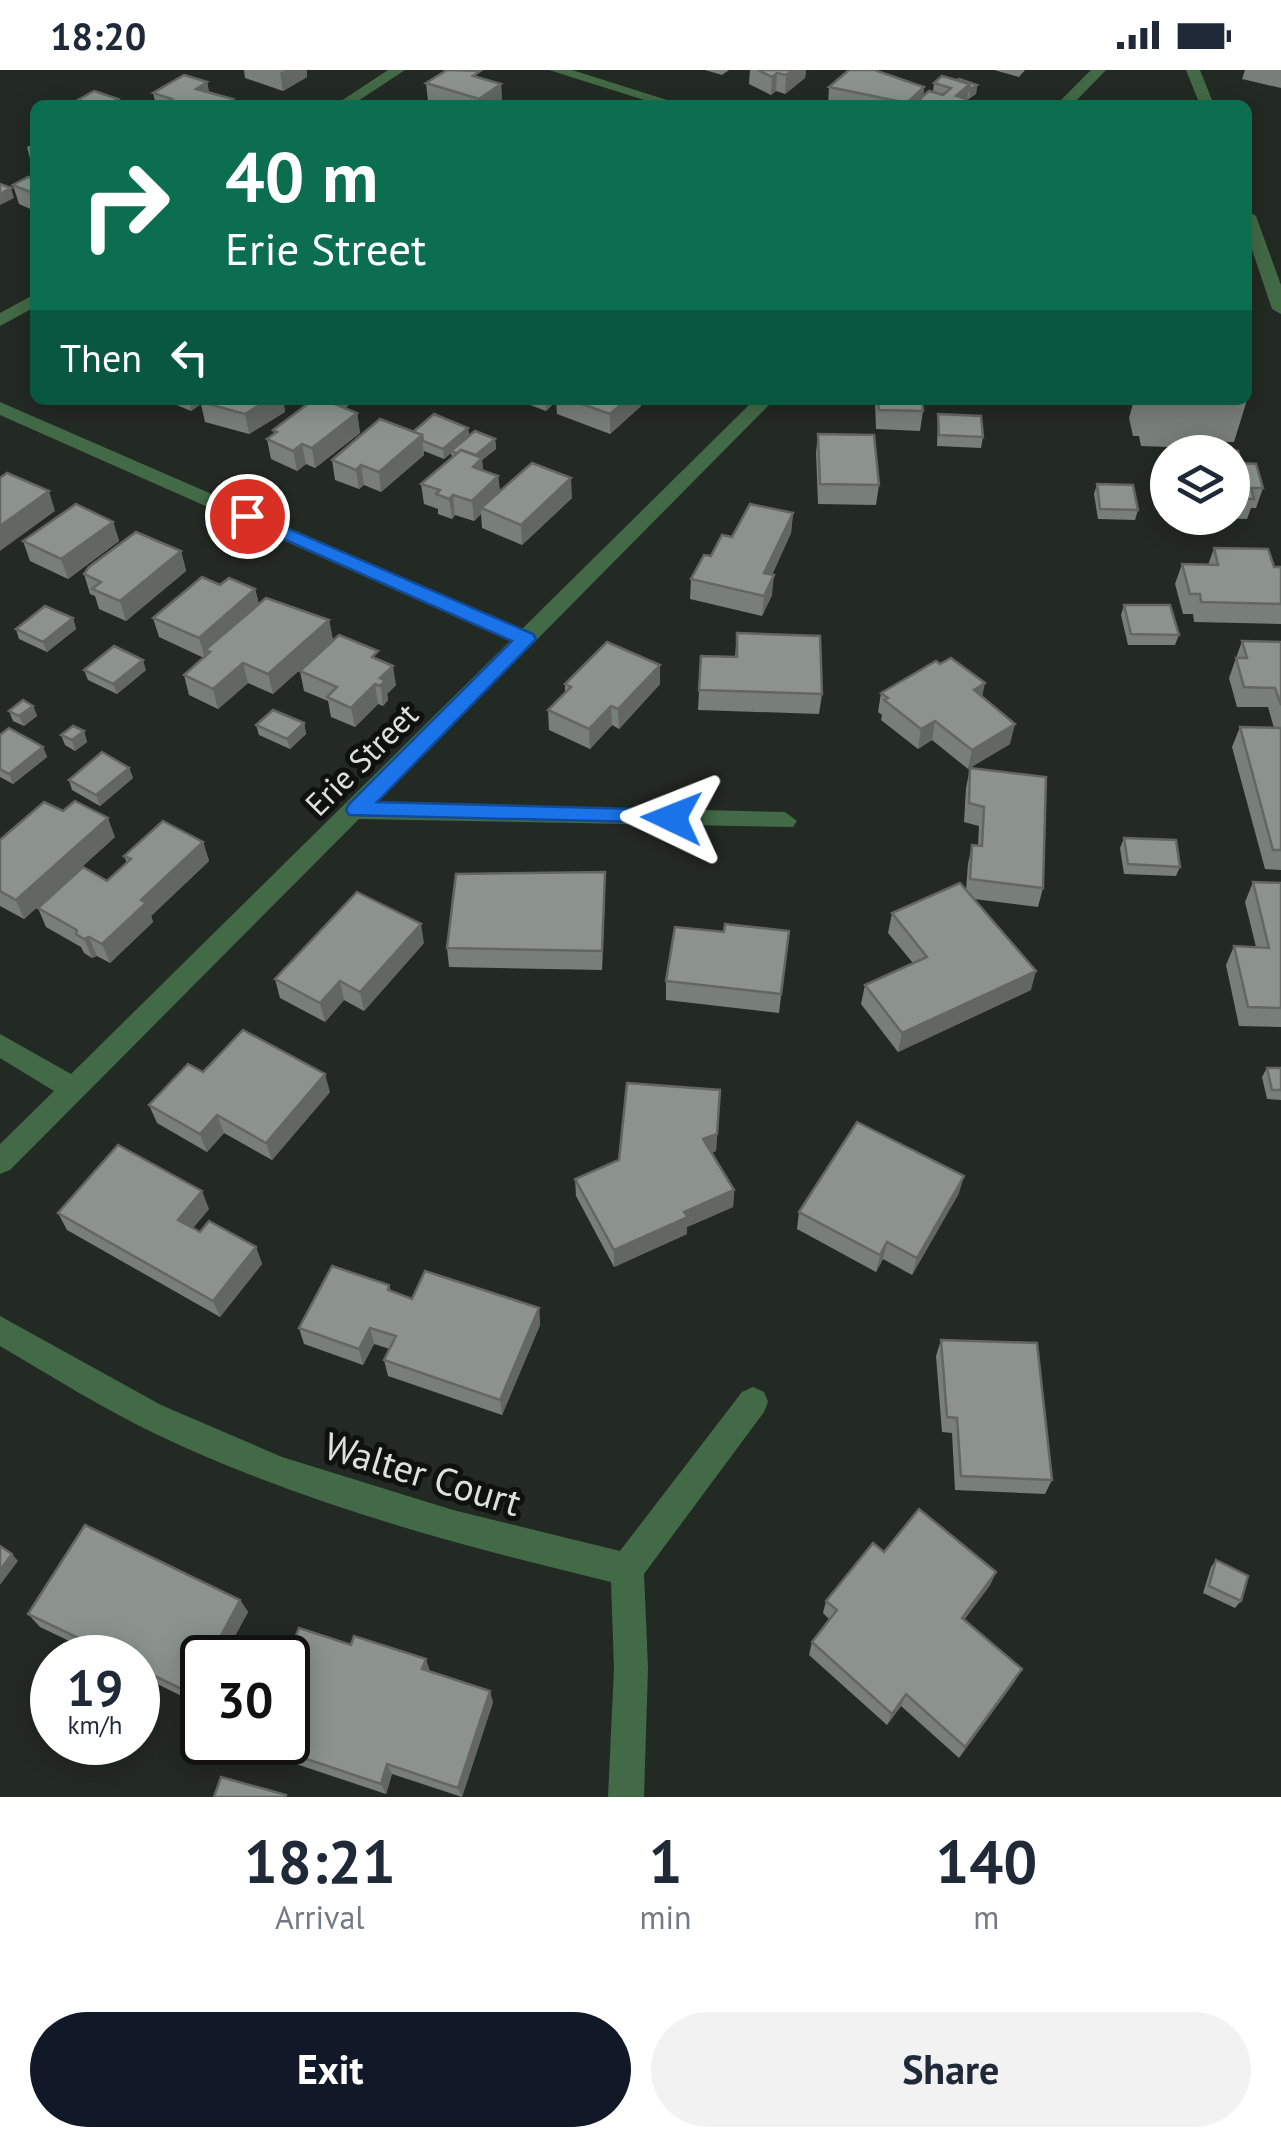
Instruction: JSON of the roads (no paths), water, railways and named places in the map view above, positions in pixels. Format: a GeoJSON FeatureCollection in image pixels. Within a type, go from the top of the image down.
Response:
{"type":"FeatureCollection","features":[{"type":"Feature","properties":{"kind":"street"},"geometry":{"type":"LineString","coordinates":[[350,100],[398,70]]}},
{"type":"Feature","properties":{"kind":"street"},"geometry":{"type":"LineString","coordinates":[[556,70],[659,100]]}},
{"type":"Feature","properties":{"kind":"street"},"geometry":{"type":"LineString","coordinates":[[1068,100],[1099,70]]}},
{"type":"Feature","properties":{"kind":"street"},"geometry":{"type":"LineString","coordinates":[[1193,70],[1205,100]]}},
{"type":"Feature","properties":{"kind":"street"},"geometry":{"type":"LineString","coordinates":[[1252,227],[1281,309]]}},
{"type":"Feature","properties":{"kind":"street"},"geometry":{"type":"LineString","coordinates":[[0,321],[30,301]]}},
{"type":"Feature","properties":{"kind":"street","name":"Erie Street"},"geometry":{"type":"LineString","coordinates":[[0,1162],[70,1088],[357,810],[761,405]]}},
{"type":"Feature","properties":{"kind":"street"},"geometry":{"type":"LineString","coordinates":[[0,408],[526,639]]}},
{"type":"Feature","properties":{"kind":"street"},"geometry":{"type":"LineString","coordinates":[[357,810],[785,821]]}},
{"type":"Feature","properties":{"kind":"street"},"geometry":{"type":"LineString","coordinates":[[0,1045],[70,1088]]}},
{"type":"Feature","properties":{"kind":"street","name":"Walter Court"},"geometry":{"type":"LineString","coordinates":[[0,1330],[119,1400],[280,1471],[451,1526],[627,1569]]}},
{"type":"Feature","properties":{"kind":"street"},"geometry":{"type":"LineString","coordinates":[[626,1797],[630,1668],[627,1569],[753,1402]]}}]}
